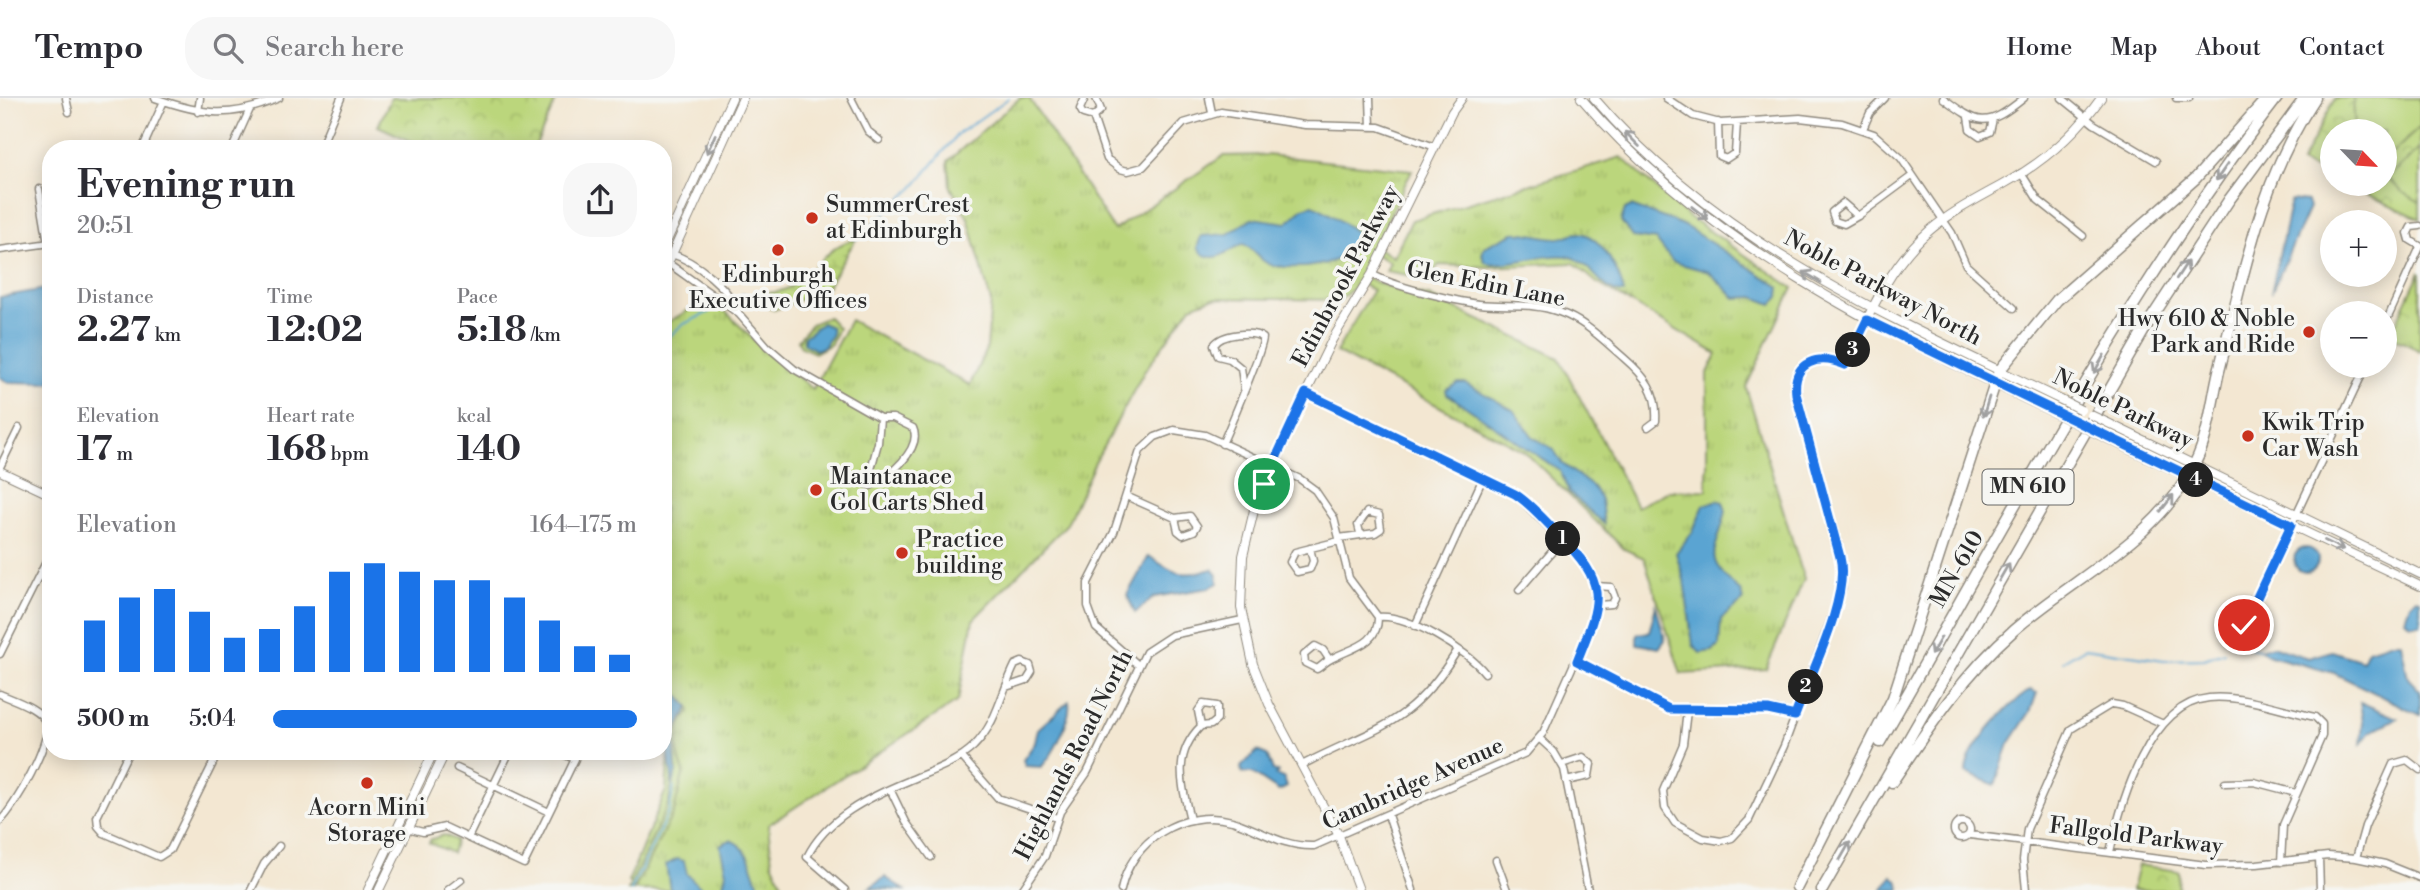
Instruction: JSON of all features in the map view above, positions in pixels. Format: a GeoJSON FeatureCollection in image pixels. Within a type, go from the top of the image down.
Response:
{"type":"FeatureCollection","features":[{"type":"Feature","properties":{"kind":"highway"},"geometry":{"type":"LineString","coordinates":[[1796,888],[1874,740],[1898,685],[1999,371],[2057,300],[2196,178],[2267,98]]}},
{"type":"Feature","properties":{"kind":"highway","name":"MN-610"},"geometry":{"type":"LineString","coordinates":[[1796,888],[2126,317],[2203,199],[2277,98]]}},
{"type":"Feature","properties":{"kind":"highway","name":"MN-610"},"geometry":{"type":"LineString","coordinates":[[1868,811],[2147,325],[2229,200],[2305,98]]}},
{"type":"Feature","properties":{"kind":"highway"},"geometry":{"type":"LineString","coordinates":[[1868,811],[1890,785],[1948,700],[1978,665],[2036,612],[2133,541],[2162,510],[2195,465],[2264,204],[2284,153],[2315,98]]}},
{"type":"Feature","properties":{"kind":"highway","name":"MN 610"},"geometry":{"type":"LineString","coordinates":[[1822,890],[1868,811]]}},
{"type":"Feature","properties":{"kind":"main road"},"geometry":{"type":"LineString","coordinates":[[672,238],[732,98]]}},
{"type":"Feature","properties":{"kind":"main road"},"geometry":{"type":"LineString","coordinates":[[672,240],[743,98]]}},
{"type":"Feature","properties":{"kind":"main road","name":"Edinbrook Parkway"},"geometry":{"type":"LineString","coordinates":[[1452,112],[1456,98]]}},
{"type":"Feature","properties":{"kind":"main road","name":"Edinbrook Parkway"},"geometry":{"type":"LineString","coordinates":[[1359,890],[1339,836],[1257,676],[1242,620],[1241,573],[1247,535],[1272,466],[1332,340],[1372,274],[1452,112],[1462,98]]}},
{"type":"Feature","properties":{"kind":"main road","name":"Noble Parkway North"},"geometry":{"type":"LineString","coordinates":[[1581,98],[1640,161],[1706,218],[1786,273],[1867,320],[2053,412]]}},
{"type":"Feature","properties":{"kind":"main road","name":"Noble Parkway North"},"geometry":{"type":"LineString","coordinates":[[1594,98],[1654,160],[1715,212],[1796,267],[1872,310],[1999,371]]}},
{"type":"Feature","properties":{"kind":"main road"},"geometry":{"type":"LineString","coordinates":[[1845,365],[1899,262],[1944,219],[2021,173],[2060,144],[2101,98]]}},
{"type":"Feature","properties":{"kind":"main road","name":"Noble Parkway"},"geometry":{"type":"LineString","coordinates":[[1999,371],[2420,574]]}},
{"type":"Feature","properties":{"kind":"main road","name":"Noble Parkway"},"geometry":{"type":"LineString","coordinates":[[2053,412],[2420,586]]}},
{"type":"Feature","properties":{"kind":"main road"},"geometry":{"type":"LineString","coordinates":[[0,469],[42,490]]}},
{"type":"Feature","properties":{"kind":"main road"},"geometry":{"type":"LineString","coordinates":[[368,890],[430,760]]}},
{"type":"Feature","properties":{"kind":"main road"},"geometry":{"type":"LineString","coordinates":[[379,890],[442,760]]}},
{"type":"Feature","properties":{"kind":"street"},"geometry":{"type":"LineString","coordinates":[[66,98],[69,112]]}},
{"type":"Feature","properties":{"kind":"street"},"geometry":{"type":"LineString","coordinates":[[155,98],[198,112],[225,113],[250,109],[279,98]]}},
{"type":"Feature","properties":{"kind":"street"},"geometry":{"type":"LineString","coordinates":[[198,112],[201,98]]}},
{"type":"Feature","properties":{"kind":"street"},"geometry":{"type":"LineString","coordinates":[[324,140],[341,98]]}},
{"type":"Feature","properties":{"kind":"street"},"geometry":{"type":"LineString","coordinates":[[851,98],[868,131],[880,140]]}},
{"type":"Feature","properties":{"kind":"street"},"geometry":{"type":"LineString","coordinates":[[1085,98],[1080,109],[1083,114],[1093,117]]}},
{"type":"Feature","properties":{"kind":"street"},"geometry":{"type":"LineString","coordinates":[[1093,117],[1101,110],[1096,98]]}},
{"type":"Feature","properties":{"kind":"street"},"geometry":{"type":"LineString","coordinates":[[1209,98],[1212,113]]}},
{"type":"Feature","properties":{"kind":"street"},"geometry":{"type":"LineString","coordinates":[[1370,98],[1371,127]]}},
{"type":"Feature","properties":{"kind":"street"},"geometry":{"type":"LineString","coordinates":[[1666,98],[1693,116],[1718,122],[1737,124],[1800,118],[1863,129],[1894,148],[1944,219],[1966,265],[2014,308]]}},
{"type":"Feature","properties":{"kind":"street"},"geometry":{"type":"LineString","coordinates":[[1863,129],[1870,113],[1885,98]]}},
{"type":"Feature","properties":{"kind":"street"},"geometry":{"type":"LineString","coordinates":[[1942,98],[1968,117],[1993,118],[2024,98]]}},
{"type":"Feature","properties":{"kind":"street"},"geometry":{"type":"LineString","coordinates":[[2062,98],[2086,117],[2156,161]]}},
{"type":"Feature","properties":{"kind":"street"},"geometry":{"type":"LineString","coordinates":[[2176,98],[2189,98]]}},
{"type":"Feature","properties":{"kind":"street"},"geometry":{"type":"LineString","coordinates":[[146,140],[164,101]]}},
{"type":"Feature","properties":{"kind":"street"},"geometry":{"type":"LineString","coordinates":[[236,140],[250,109]]}},
{"type":"Feature","properties":{"kind":"street"},"geometry":{"type":"LineString","coordinates":[[1093,117],[1107,159],[1128,170],[1143,166],[1184,124],[1212,113],[1234,112],[1305,125],[1393,130],[1435,147]]}},
{"type":"Feature","properties":{"kind":"street"},"geometry":{"type":"LineString","coordinates":[[1968,117],[1970,129],[1980,136],[1990,132],[1993,118]]}},
{"type":"Feature","properties":{"kind":"street"},"geometry":{"type":"LineString","coordinates":[[1718,122],[1716,149],[1719,156],[1726,159],[1735,153],[1737,124]]}},
{"type":"Feature","properties":{"kind":"street"},"geometry":{"type":"LineString","coordinates":[[2021,173],[2038,200],[2083,236]]}},
{"type":"Feature","properties":{"kind":"street"},"geometry":{"type":"LineString","coordinates":[[1858,216],[1912,176]]}},
{"type":"Feature","properties":{"kind":"street"},"geometry":{"type":"LineString","coordinates":[[39,189],[42,205]]}},
{"type":"Feature","properties":{"kind":"street"},"geometry":{"type":"LineString","coordinates":[[2395,301],[2420,247],[2410,240],[2408,233],[2412,227],[2420,226]]}},
{"type":"Feature","properties":{"kind":"street"},"geometry":{"type":"LineString","coordinates":[[0,250],[42,244]]}},
{"type":"Feature","properties":{"kind":"street"},"geometry":{"type":"LineString","coordinates":[[672,255],[701,271],[723,289],[739,314],[773,352],[794,369],[880,418],[893,418],[913,429],[916,437],[912,452],[872,486],[867,484],[878,443],[880,418]]}},
{"type":"Feature","properties":{"kind":"street"},"geometry":{"type":"LineString","coordinates":[[672,266],[739,314]]}},
{"type":"Feature","properties":{"kind":"street"},"geometry":{"type":"LineString","coordinates":[[695,280],[701,271]]}},
{"type":"Feature","properties":{"kind":"street","name":"Glen Edin Lane"},"geometry":{"type":"LineString","coordinates":[[1372,274],[1395,284],[1465,302],[1528,305],[1574,319],[1600,337],[1645,377],[1657,409],[1656,421],[1648,427]]}},
{"type":"Feature","properties":{"kind":"street"},"geometry":{"type":"LineString","coordinates":[[1223,444],[1244,388],[1264,346],[1263,338],[1256,333],[1222,338],[1214,345],[1218,356],[1230,359],[1241,368],[1244,388]]}},
{"type":"Feature","properties":{"kind":"street"},"geometry":{"type":"LineString","coordinates":[[1688,711],[1683,744],[1663,791],[1665,808],[1682,828],[1703,838],[1721,841],[1738,834],[1749,820],[1795,716],[1839,600],[1843,578],[1795,385],[1800,370],[1812,360],[1829,359],[1845,365]]}},
{"type":"Feature","properties":{"kind":"street"},"geometry":{"type":"LineString","coordinates":[[2233,641],[2239,636],[2360,378]]}},
{"type":"Feature","properties":{"kind":"street"},"geometry":{"type":"LineString","coordinates":[[1306,393],[1521,498],[1586,563],[1596,586],[1597,605],[1612,604],[1615,598],[1611,587],[1596,586]]}},
{"type":"Feature","properties":{"kind":"street"},"geometry":{"type":"LineString","coordinates":[[0,469],[19,428]]}},
{"type":"Feature","properties":{"kind":"street"},"geometry":{"type":"LineString","coordinates":[[1138,664],[1096,628],[1087,595],[1091,572],[1114,532],[1135,460],[1155,438],[1185,430],[1300,479],[1315,491],[1329,508],[1349,578],[1378,617],[1377,630],[1366,642],[1329,659]]}},
{"type":"Feature","properties":{"kind":"street"},"geometry":{"type":"LineString","coordinates":[[871,468],[883,477]]}},
{"type":"Feature","properties":{"kind":"street"},"geometry":{"type":"LineString","coordinates":[[1415,626],[1483,478]]}},
{"type":"Feature","properties":{"kind":"street"},"geometry":{"type":"LineString","coordinates":[[1126,496],[1175,518]]}},
{"type":"Feature","properties":{"kind":"street"},"geometry":{"type":"LineString","coordinates":[[1310,548],[1360,533]]}},
{"type":"Feature","properties":{"kind":"street"},"geometry":{"type":"LineString","coordinates":[[1519,590],[1563,539]]}},
{"type":"Feature","properties":{"kind":"street"},"geometry":{"type":"LineString","coordinates":[[0,654],[42,570]]}},
{"type":"Feature","properties":{"kind":"street","name":"Cambridge Avenue"},"geometry":{"type":"LineString","coordinates":[[1121,890],[1127,869],[1143,846],[1166,829],[1189,820],[1207,818],[1234,822],[1279,842],[1314,846],[1517,758],[1540,739],[1577,661],[1597,605]]}},
{"type":"Feature","properties":{"kind":"street"},"geometry":{"type":"LineString","coordinates":[[1378,617],[1394,617],[1451,644],[1477,663],[1485,673]]}},
{"type":"Feature","properties":{"kind":"street","name":"Highlands Road North"},"geometry":{"type":"LineString","coordinates":[[1021,890],[1045,856],[1057,818],[1087,773],[1138,664],[1153,645],[1172,635],[1242,620]]}},
{"type":"Feature","properties":{"kind":"street"},"geometry":{"type":"LineString","coordinates":[[1302,765],[1364,738],[1402,716],[1434,685],[1457,650]]}},
{"type":"Feature","properties":{"kind":"street"},"geometry":{"type":"LineString","coordinates":[[1577,661],[1660,705],[1688,711],[1768,710],[1795,716]]}},
{"type":"Feature","properties":{"kind":"street"},"geometry":{"type":"LineString","coordinates":[[845,890],[807,857],[818,838],[831,825],[890,789],[961,757],[990,725],[1015,665],[1022,662],[1030,665],[1032,672],[1027,680],[1006,687]]}},
{"type":"Feature","properties":{"kind":"street"},"geometry":{"type":"LineString","coordinates":[[0,694],[35,711],[42,718]]}},
{"type":"Feature","properties":{"kind":"street"},"geometry":{"type":"LineString","coordinates":[[2110,852],[2121,808],[2161,723],[2186,704],[2217,698],[2318,719],[2323,733],[2283,825],[2281,862]]}},
{"type":"Feature","properties":{"kind":"street"},"geometry":{"type":"LineString","coordinates":[[2026,890],[2025,839],[2034,809],[2075,724],[2112,704],[2123,706],[2161,723]]}},
{"type":"Feature","properties":{"kind":"street"},"geometry":{"type":"LineString","coordinates":[[1189,820],[1180,768],[1185,746],[1201,726]]}},
{"type":"Feature","properties":{"kind":"street"},"geometry":{"type":"LineString","coordinates":[[1540,739],[1554,751],[1562,764],[1588,890]]}},
{"type":"Feature","properties":{"kind":"street"},"geometry":{"type":"LineString","coordinates":[[0,821],[17,798],[42,746]]}},
{"type":"Feature","properties":{"kind":"street"},"geometry":{"type":"LineString","coordinates":[[961,757],[998,798],[1057,818]]}},
{"type":"Feature","properties":{"kind":"street"},"geometry":{"type":"LineString","coordinates":[[1562,764],[1583,757],[1591,764],[1589,776],[1566,781]]}},
{"type":"Feature","properties":{"kind":"street"},"geometry":{"type":"LineString","coordinates":[[125,760],[97,817],[98,826],[104,833],[154,857],[163,857],[170,850],[215,760]]}},
{"type":"Feature","properties":{"kind":"street"},"geometry":{"type":"LineString","coordinates":[[468,838],[506,760]]}},
{"type":"Feature","properties":{"kind":"street"},"geometry":{"type":"LineString","coordinates":[[398,827],[423,832],[443,827],[524,864],[575,760]]}},
{"type":"Feature","properties":{"kind":"street"},"geometry":{"type":"LineString","coordinates":[[2356,858],[2365,825],[2393,764],[2407,760],[2420,771]]}},
{"type":"Feature","properties":{"kind":"street"},"geometry":{"type":"LineString","coordinates":[[457,768],[549,812]]}},
{"type":"Feature","properties":{"kind":"street"},"geometry":{"type":"LineString","coordinates":[[2225,783],[2254,782],[2297,793]]}},
{"type":"Feature","properties":{"kind":"street"},"geometry":{"type":"LineString","coordinates":[[890,789],[906,822],[931,857]]}},
{"type":"Feature","properties":{"kind":"street"},"geometry":{"type":"LineString","coordinates":[[1388,815],[1413,890]]}},
{"type":"Feature","properties":{"kind":"street","name":"Fallgold Parkway"},"geometry":{"type":"LineString","coordinates":[[1970,835],[2025,839],[2206,865],[2281,862],[2319,857],[2356,858],[2385,864],[2420,878]]}},
{"type":"Feature","properties":{"kind":"street"},"geometry":{"type":"LineString","coordinates":[[251,890],[264,864],[279,846]]}},
{"type":"Feature","properties":{"kind":"street"},"geometry":{"type":"LineString","coordinates":[[2319,857],[2320,890]]}},
{"type":"Feature","properties":{"kind":"street"},"geometry":{"type":"LineString","coordinates":[[1496,860],[1507,890]]}},
{"type":"Feature","properties":{"kind":"street"},"geometry":{"type":"LineString","coordinates":[[447,890],[461,880]]}},
{"type":"Feature","properties":{"kind":"green space"},"geometry":{"type":"Polygon","coordinates":[[[391,98],[557,98],[538,140],[408,140],[378,126],[391,98]]]}},
{"type":"Feature","properties":{"kind":"green space"},"geometry":{"type":"Polygon","coordinates":[[[1020,98],[1029,98],[1114,230],[1223,156],[1266,155],[1412,170],[1375,246],[1393,257],[1412,220],[1621,157],[1685,214],[1793,288],[1746,387],[1804,579],[1766,669],[1681,674],[1644,558],[1624,549],[1524,451],[1336,352],[1373,290],[1359,283],[1340,300],[1212,298],[1191,306],[1144,372],[1095,462],[1067,524],[973,620],[958,701],[768,825],[772,862],[785,890],[638,890],[628,882],[666,790],[668,760],[672,760],[672,320],[711,297],[768,354],[813,389],[850,320],[970,385],[987,347],[991,302],[968,218],[950,186],[948,161],[1020,98]],[[1375,254],[1364,277],[1396,290],[1429,296],[1559,358],[1637,507],[1669,491],[1707,490],[1707,375],[1717,354],[1597,283],[1574,263],[1489,267],[1439,265],[1428,279],[1386,271],[1390,262],[1375,254]]]}},
{"type":"Feature","properties":{"kind":"green space"},"geometry":{"type":"Polygon","coordinates":[[[2335,98],[2420,98],[2420,219],[2371,196],[2398,196],[2398,119],[2324,119],[2335,98]]]}},
{"type":"Feature","properties":{"kind":"green space"},"geometry":{"type":"Polygon","coordinates":[[[2353,98],[2420,98],[2420,127],[2398,148],[2398,119],[2354,119],[2353,98]]]}},
{"type":"Feature","properties":{"kind":"green space"},"geometry":{"type":"Polygon","coordinates":[[[2320,127],[2320,172],[2301,163],[2320,127]]]}},
{"type":"Feature","properties":{"kind":"green space"},"geometry":{"type":"Polygon","coordinates":[[[2420,148],[2420,202],[2398,188],[2398,169],[2420,148]]]}},
{"type":"Feature","properties":{"kind":"green space"},"geometry":{"type":"Polygon","coordinates":[[[856,239],[825,290],[774,310],[753,301],[754,296],[760,292],[775,292],[788,288],[831,251],[856,239]]]}},
{"type":"Feature","properties":{"kind":"green space"},"geometry":{"type":"Polygon","coordinates":[[[2420,272],[2420,351],[2397,340],[2397,321],[2420,272]]]}},
{"type":"Feature","properties":{"kind":"green space"},"geometry":{"type":"Polygon","coordinates":[[[828,317],[838,328],[831,344],[815,353],[801,347],[798,340],[811,324],[828,317]]]}},
{"type":"Feature","properties":{"kind":"green space"},"geometry":{"type":"Polygon","coordinates":[[[689,707],[690,712],[679,732],[679,756],[684,771],[674,811],[634,890],[628,890],[669,802],[673,770],[672,736],[676,724],[689,707]]]}},
{"type":"Feature","properties":{"kind":"green space"},"geometry":{"type":"Polygon","coordinates":[[[444,835],[456,840],[452,853],[429,843],[431,839],[444,835]]]}},
{"type":"Feature","properties":{"kind":"green space"},"geometry":{"type":"Polygon","coordinates":[[[2138,865],[2179,871],[2178,890],[2132,890],[2138,865]]]}},
{"type":"Feature","properties":{"kind":"water"},"geometry":{"type":"Polygon","coordinates":[[[2291,200],[2307,202],[2309,208],[2271,293],[2291,200]]]}},
{"type":"Feature","properties":{"kind":"water"},"geometry":{"type":"Polygon","coordinates":[[[1312,205],[1337,218],[1358,235],[1354,246],[1346,254],[1321,264],[1292,267],[1269,264],[1243,244],[1214,257],[1208,257],[1197,248],[1201,236],[1228,234],[1252,218],[1287,223],[1303,208],[1312,205]]]}},
{"type":"Feature","properties":{"kind":"water"},"geometry":{"type":"Polygon","coordinates":[[[1631,206],[1683,225],[1780,287],[1779,297],[1772,304],[1754,297],[1735,298],[1709,272],[1673,262],[1656,240],[1632,237],[1621,221],[1625,209],[1631,206]]]}},
{"type":"Feature","properties":{"kind":"water"},"geometry":{"type":"Polygon","coordinates":[[[1513,233],[1557,238],[1576,233],[1587,235],[1609,257],[1624,293],[1609,288],[1585,265],[1571,257],[1550,256],[1492,264],[1485,262],[1482,255],[1484,247],[1513,233]]]}},
{"type":"Feature","properties":{"kind":"water"},"geometry":{"type":"Polygon","coordinates":[[[42,290],[42,383],[7,382],[0,377],[0,297],[42,290]]]}},
{"type":"Feature","properties":{"kind":"water"},"geometry":{"type":"Polygon","coordinates":[[[822,323],[831,327],[832,334],[824,347],[816,350],[804,344],[804,337],[822,323]]]}},
{"type":"Feature","properties":{"kind":"water"},"geometry":{"type":"Polygon","coordinates":[[[1458,383],[1465,383],[1513,410],[1533,437],[1553,449],[1563,464],[1593,487],[1601,499],[1604,524],[1569,492],[1560,471],[1447,394],[1446,390],[1458,383]]]}},
{"type":"Feature","properties":{"kind":"water"},"geometry":{"type":"Polygon","coordinates":[[[1717,500],[1723,502],[1726,511],[1715,548],[1716,563],[1741,592],[1743,601],[1721,619],[1719,646],[1712,651],[1700,653],[1693,645],[1684,580],[1676,553],[1693,531],[1704,505],[1717,500]]]}},
{"type":"Feature","properties":{"kind":"water"},"geometry":{"type":"Polygon","coordinates":[[[2306,548],[2315,551],[2318,560],[2315,569],[2306,572],[2297,569],[2294,560],[2297,551],[2306,548]]]}},
{"type":"Feature","properties":{"kind":"water"},"geometry":{"type":"Polygon","coordinates":[[[1149,556],[1179,573],[1212,569],[1217,575],[1218,583],[1209,588],[1154,597],[1135,613],[1127,595],[1149,556]]]}},
{"type":"Feature","properties":{"kind":"water"},"geometry":{"type":"Polygon","coordinates":[[[2417,598],[2420,600],[2420,624],[2410,624],[2405,619],[2410,604],[2417,598]]]}},
{"type":"Feature","properties":{"kind":"water"},"geometry":{"type":"Polygon","coordinates":[[[1656,606],[1665,640],[1659,648],[1637,644],[1637,634],[1649,632],[1656,606]]]}},
{"type":"Feature","properties":{"kind":"water"},"geometry":{"type":"Polygon","coordinates":[[[2401,642],[2408,678],[2420,691],[2420,715],[2334,673],[2270,656],[2259,650],[2272,646],[2308,658],[2332,651],[2363,661],[2368,650],[2401,642]]]}},
{"type":"Feature","properties":{"kind":"water"},"geometry":{"type":"Polygon","coordinates":[[[672,689],[689,707],[674,733],[676,771],[673,786],[669,760],[672,760],[672,689]]]}},
{"type":"Feature","properties":{"kind":"water"},"geometry":{"type":"Polygon","coordinates":[[[2030,690],[2037,693],[2030,712],[2009,744],[1995,785],[1966,773],[1973,751],[1990,727],[2030,690]]]}},
{"type":"Feature","properties":{"kind":"water"},"geometry":{"type":"Polygon","coordinates":[[[1069,701],[1065,726],[1051,754],[1041,767],[1025,766],[1023,760],[1035,743],[1038,729],[1069,701]]]}},
{"type":"Feature","properties":{"kind":"water"},"geometry":{"type":"Polygon","coordinates":[[[2360,702],[2397,718],[2370,732],[2361,744],[2363,721],[2360,702]]]}},
{"type":"Feature","properties":{"kind":"water"},"geometry":{"type":"Polygon","coordinates":[[[1257,751],[1267,755],[1273,771],[1278,772],[1275,775],[1284,778],[1287,787],[1279,791],[1252,773],[1242,773],[1241,767],[1257,751]]]}},
{"type":"Feature","properties":{"kind":"water"},"geometry":{"type":"Polygon","coordinates":[[[730,840],[747,855],[761,890],[722,890],[726,873],[720,845],[730,840]]]}},
{"type":"Feature","properties":{"kind":"water"},"geometry":{"type":"Polygon","coordinates":[[[677,859],[684,861],[687,874],[703,890],[670,890],[666,865],[677,859]]]}},
{"type":"Feature","properties":{"kind":"water"},"geometry":{"type":"Polygon","coordinates":[[[1892,876],[1899,882],[1900,890],[1882,890],[1892,876]]]}},
{"type":"Feature","properties":{"kind":"water"},"geometry":{"type":"Polygon","coordinates":[[[885,877],[905,890],[869,888],[885,877]]]}},
{"type":"Feature","properties":{"kind":"waterway"},"geometry":{"type":"LineString","coordinates":[[856,239],[913,188],[958,134],[1009,98]]}},
{"type":"Feature","properties":{"kind":"waterway"},"geometry":{"type":"LineString","coordinates":[[742,294],[754,296]]}},
{"type":"Feature","properties":{"kind":"waterway"},"geometry":{"type":"LineString","coordinates":[[672,334],[682,325],[709,312]]}},
{"type":"Feature","properties":{"kind":"waterway"},"geometry":{"type":"LineString","coordinates":[[2063,661],[2085,648],[2164,660],[2204,659],[2224,652]]}},
{"type":"Feature","properties":{"kind":"waterway"},"geometry":{"type":"LineString","coordinates":[[2250,648],[2259,650]]}},
{"type":"Feature","properties":{"kind":"waterway"},"geometry":{"type":"LineString","coordinates":[[631,890],[669,811],[674,786]]}},
{"type":"Feature","properties":{"kind":"place","name":"SummerCrest at Edinburgh"},"geometry":{"type":"Point","coordinates":[812,218]}},
{"type":"Feature","properties":{"kind":"place","name":"Edinburgh Executive Offices"},"geometry":{"type":"Point","coordinates":[778,250]}},
{"type":"Feature","properties":{"kind":"place","name":"Hwy 610 & Noble Park and Ride"},"geometry":{"type":"Point","coordinates":[2309,332]}},
{"type":"Feature","properties":{"kind":"place","name":"Kwik Trip Car Wash"},"geometry":{"type":"Point","coordinates":[2248,436]}},
{"type":"Feature","properties":{"kind":"place","name":"Maintanace Gol Carts Shed"},"geometry":{"type":"Point","coordinates":[816,490]}},
{"type":"Feature","properties":{"kind":"place","name":"Practice building"},"geometry":{"type":"Point","coordinates":[902,553]}},
{"type":"Feature","properties":{"kind":"place","name":"Acorn Mini Storage"},"geometry":{"type":"Point","coordinates":[367,783]}},
{"type":"Feature","properties":{"kind":"route"},"geometry":{"type":"LineString","coordinates":[[1264,484],[1306,393],[1515,494],[1527,503],[1580,556],[1594,578],[1597,604],[1577,661],[1669,709],[1777,710],[1795,716],[1839,600],[1843,578],[1843,567],[1796,394],[1796,377],[1805,364],[1812,360],[1829,359],[1845,365],[1867,320],[1928,352],[2291,525],[2244,625]]}}]}
